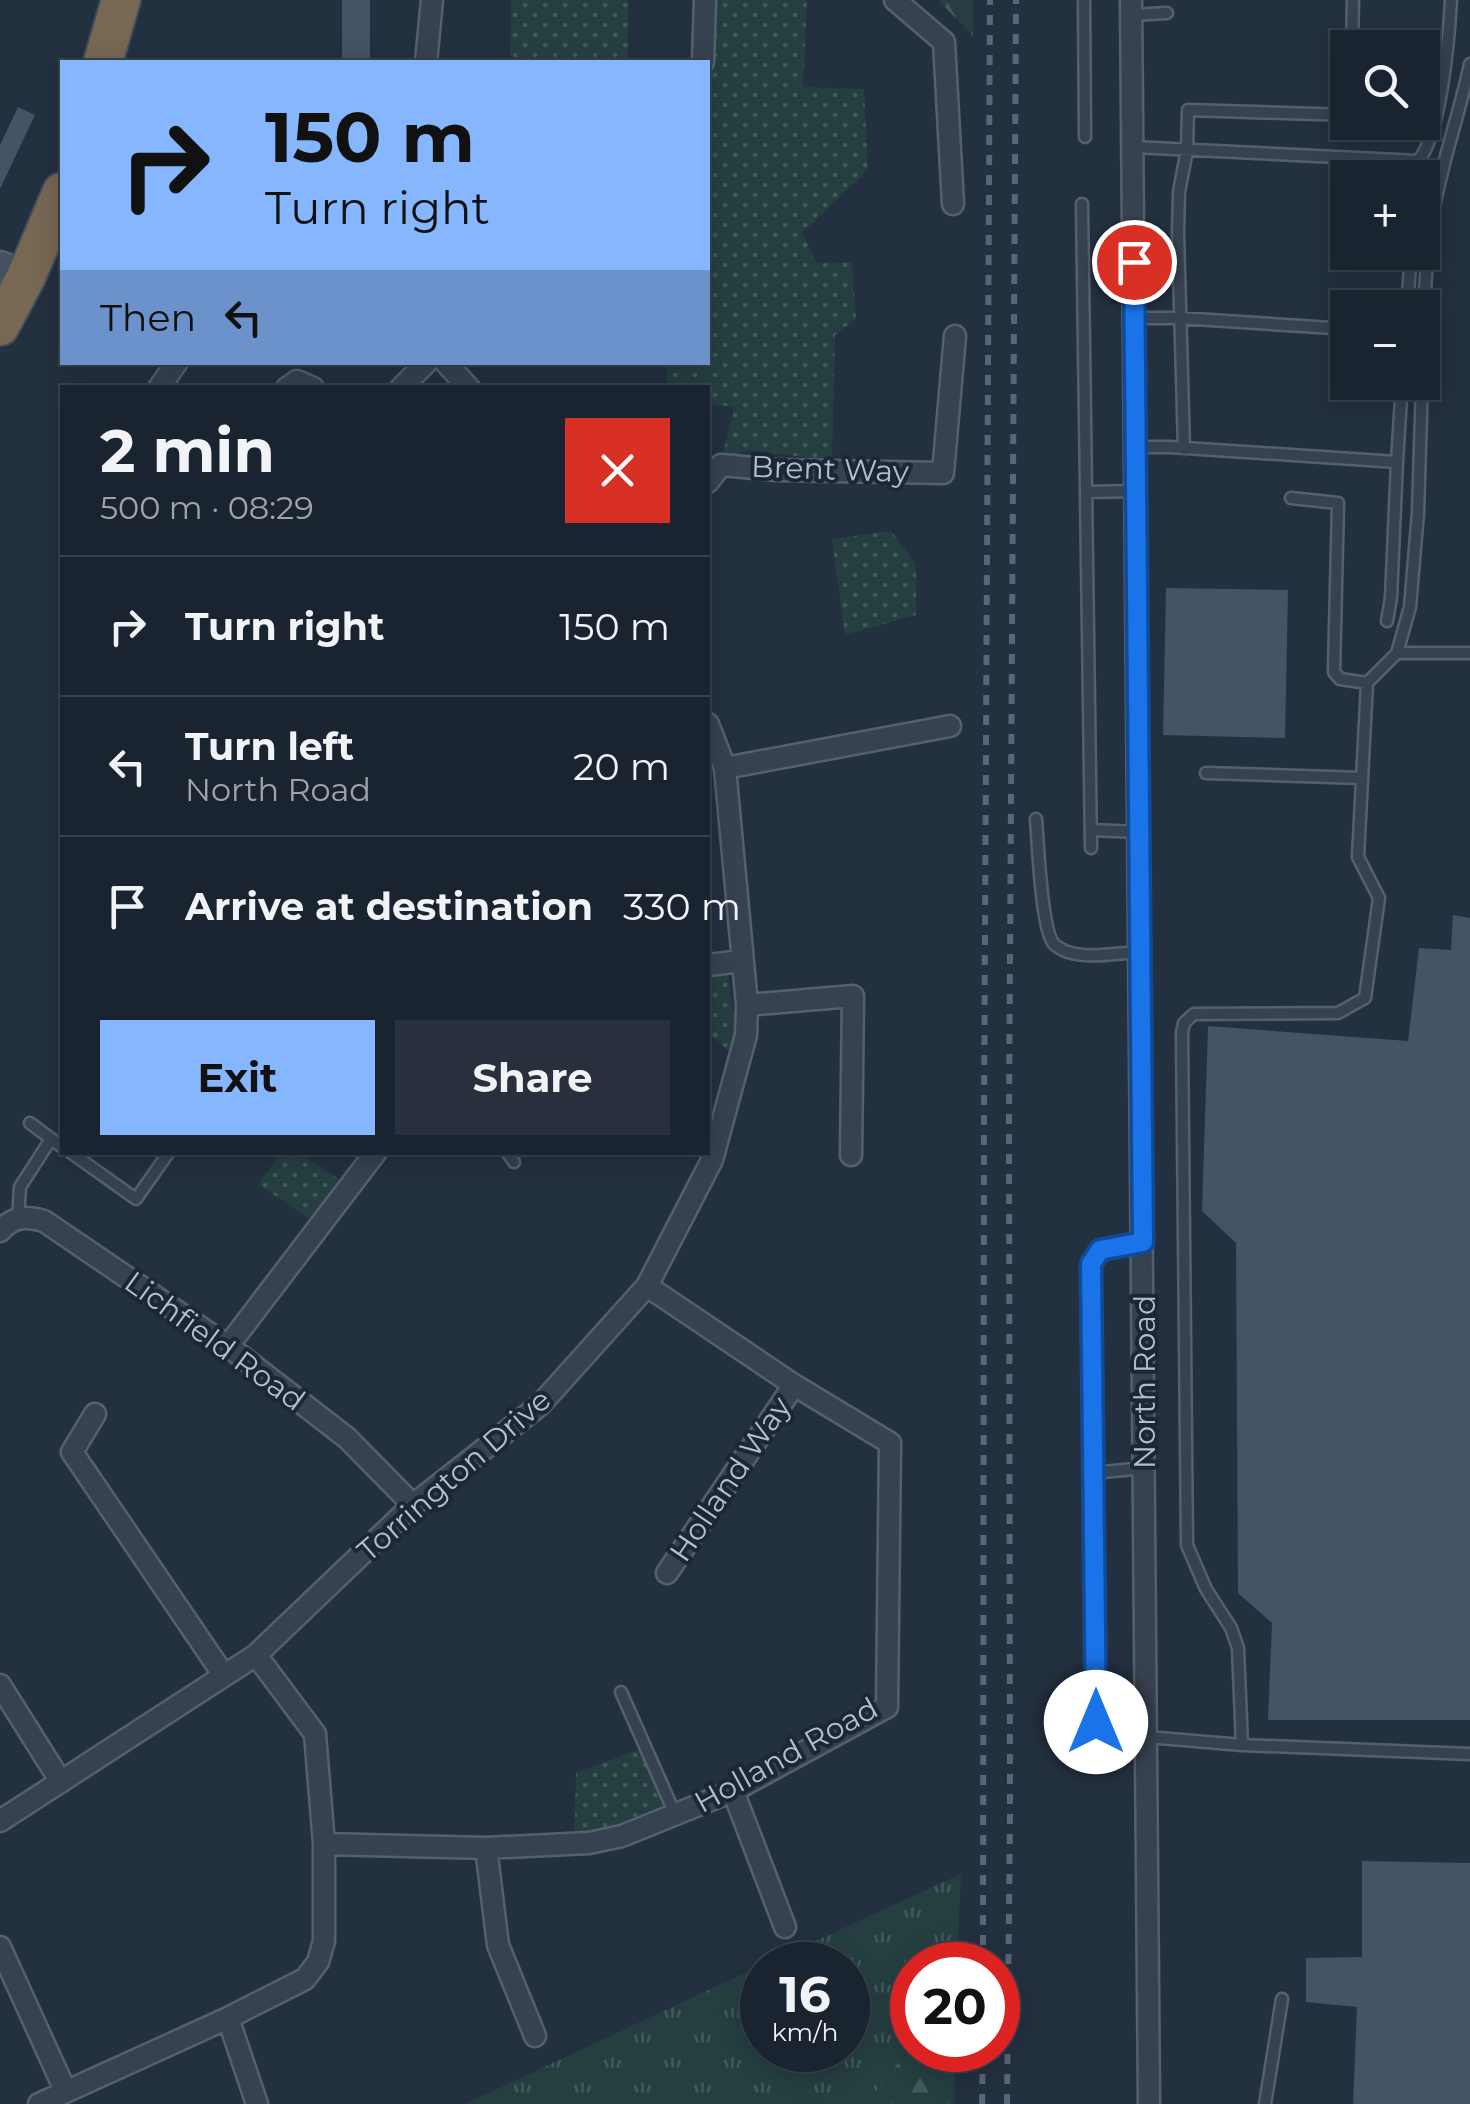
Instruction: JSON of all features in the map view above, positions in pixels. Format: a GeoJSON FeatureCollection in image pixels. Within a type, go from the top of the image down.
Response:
{"type":"FeatureCollection","features":[{"type":"Feature","properties":{"kind":"highway"},"geometry":{"type":"LineString","coordinates":[[105,60],[121,0]]}},
{"type":"Feature","properties":{"kind":"highway"},"geometry":{"type":"LineString","coordinates":[[0,326],[13,272],[60,195]]}},
{"type":"Feature","properties":{"kind":"street"},"geometry":{"type":"LineString","coordinates":[[426,60],[432,0]]}},
{"type":"Feature","properties":{"kind":"street"},"geometry":{"type":"LineString","coordinates":[[703,60],[705,0]]}},
{"type":"Feature","properties":{"kind":"street"},"geometry":{"type":"LineString","coordinates":[[895,0],[944,42],[953,204]]}},
{"type":"Feature","properties":{"kind":"street","name":"North Road"},"geometry":{"type":"LineString","coordinates":[[1131,8],[1149,2104]]}},
{"type":"Feature","properties":{"kind":"street","name":"Brent Way"},"geometry":{"type":"LineString","coordinates":[[710,479],[721,465],[943,473],[955,336]]}},
{"type":"Feature","properties":{"kind":"street"},"geometry":{"type":"LineString","coordinates":[[405,385],[424,365]]}},
{"type":"Feature","properties":{"kind":"street"},"geometry":{"type":"LineString","coordinates":[[448,365],[466,385]]}},
{"type":"Feature","properties":{"kind":"street"},"geometry":{"type":"LineString","coordinates":[[725,768],[950,726]]}},
{"type":"Feature","properties":{"kind":"street","name":"Torrington Drive"},"geometry":{"type":"LineString","coordinates":[[0,1821],[256,1655],[412,1505],[540,1405],[647,1286],[712,1160],[746,1035],[747,1005],[725,768],[710,729]]}},
{"type":"Feature","properties":{"kind":"street"},"geometry":{"type":"LineString","coordinates":[[710,965],[742,961]]}},
{"type":"Feature","properties":{"kind":"street"},"geometry":{"type":"LineString","coordinates":[[747,1005],[853,996],[851,1155]]}},
{"type":"Feature","properties":{"kind":"street"},"geometry":{"type":"LineString","coordinates":[[228,1346],[374,1155]]}},
{"type":"Feature","properties":{"kind":"street"},"geometry":{"type":"LineString","coordinates":[[0,1231],[18,1218]]}},
{"type":"Feature","properties":{"kind":"street","name":"Lichfield Road"},"geometry":{"type":"LineString","coordinates":[[18,1218],[44,1222],[228,1346],[347,1438],[412,1505]]}},
{"type":"Feature","properties":{"kind":"street","name":"Holland Road"},"geometry":{"type":"LineString","coordinates":[[324,1844],[486,1848],[589,1843],[622,1836],[732,1790],[887,1706],[890,1443],[647,1286]]}},
{"type":"Feature","properties":{"kind":"street","name":"Holland Way"},"geometry":{"type":"LineString","coordinates":[[667,1573],[794,1384]]}},
{"type":"Feature","properties":{"kind":"street"},"geometry":{"type":"LineString","coordinates":[[95,1414],[72,1452],[224,1674]]}},
{"type":"Feature","properties":{"kind":"street"},"geometry":{"type":"LineString","coordinates":[[38,2104],[306,1979],[318,1962],[324,1941],[324,1844],[315,1734],[256,1655]]}},
{"type":"Feature","properties":{"kind":"street"},"geometry":{"type":"LineString","coordinates":[[0,1684],[61,1782]]}},
{"type":"Feature","properties":{"kind":"street"},"geometry":{"type":"LineString","coordinates":[[732,1790],[785,1926]]}},
{"type":"Feature","properties":{"kind":"street"},"geometry":{"type":"LineString","coordinates":[[486,1848],[498,1945],[535,2036]]}},
{"type":"Feature","properties":{"kind":"street"},"geometry":{"type":"LineString","coordinates":[[0,1947],[65,2090]]}},
{"type":"Feature","properties":{"kind":"street"},"geometry":{"type":"LineString","coordinates":[[228,2018],[257,2104]]}},
{"type":"Feature","properties":{"kind":"lane"},"geometry":{"type":"LineString","coordinates":[[1084,0],[1084,137]]}},
{"type":"Feature","properties":{"kind":"lane"},"geometry":{"type":"LineString","coordinates":[[1352,30],[1353,0]]}},
{"type":"Feature","properties":{"kind":"lane"},"geometry":{"type":"LineString","coordinates":[[1440,80],[1446,60],[1451,0]]}},
{"type":"Feature","properties":{"kind":"lane"},"geometry":{"type":"LineString","coordinates":[[1131,8],[1168,13]]}},
{"type":"Feature","properties":{"kind":"lane"},"geometry":{"type":"LineString","coordinates":[[1425,290],[1442,166],[1470,64]]}},
{"type":"Feature","properties":{"kind":"lane"},"geometry":{"type":"LineString","coordinates":[[1184,449],[1179,192],[1187,150],[1188,110],[1330,114]]}},
{"type":"Feature","properties":{"kind":"lane"},"geometry":{"type":"LineString","coordinates":[[1133,148],[1397,160]]}},
{"type":"Feature","properties":{"kind":"lane"},"geometry":{"type":"LineString","coordinates":[[1082,204],[1090,848]]}},
{"type":"Feature","properties":{"kind":"lane"},"geometry":{"type":"LineString","coordinates":[[1135,318],[1330,328]]}},
{"type":"Feature","properties":{"kind":"lane"},"geometry":{"type":"LineString","coordinates":[[1387,621],[1401,400]]}},
{"type":"Feature","properties":{"kind":"lane"},"geometry":{"type":"LineString","coordinates":[[1242,1745],[1238,1648],[1232,1628],[1206,1590],[1187,1545],[1182,1033],[1184,1023],[1194,1014],[1338,1013],[1366,998],[1379,898],[1358,857],[1367,683],[1398,653],[1410,608],[1421,400]]}},
{"type":"Feature","properties":{"kind":"lane"},"geometry":{"type":"LineString","coordinates":[[1136,447],[1398,462]]}},
{"type":"Feature","properties":{"kind":"lane"},"geometry":{"type":"LineString","coordinates":[[1087,492],[1136,491]]}},
{"type":"Feature","properties":{"kind":"lane"},"geometry":{"type":"LineString","coordinates":[[1291,498],[1338,503],[1334,672],[1340,679],[1367,683]]}},
{"type":"Feature","properties":{"kind":"lane"},"geometry":{"type":"LineString","coordinates":[[1398,653],[1470,654]]}},
{"type":"Feature","properties":{"kind":"lane"},"geometry":{"type":"LineString","coordinates":[[1206,773],[1362,778]]}},
{"type":"Feature","properties":{"kind":"lane"},"geometry":{"type":"LineString","coordinates":[[1036,819],[1039,872],[1054,945],[1066,952],[1091,955],[1140,952]]}},
{"type":"Feature","properties":{"kind":"lane"},"geometry":{"type":"LineString","coordinates":[[1090,830],[1139,832]]}},
{"type":"Feature","properties":{"kind":"lane"},"geometry":{"type":"LineString","coordinates":[[30,1123],[60,1146]]}},
{"type":"Feature","properties":{"kind":"lane"},"geometry":{"type":"LineString","coordinates":[[18,1218],[20,1187],[51,1139]]}},
{"type":"Feature","properties":{"kind":"lane"},"geometry":{"type":"LineString","coordinates":[[74,1155],[136,1198],[168,1155]]}},
{"type":"Feature","properties":{"kind":"lane"},"geometry":{"type":"LineString","coordinates":[[1096,1758],[1091,1264],[1100,1250],[1143,1242]]}},
{"type":"Feature","properties":{"kind":"lane"},"geometry":{"type":"LineString","coordinates":[[1093,1473],[1144,1468]]}},
{"type":"Feature","properties":{"kind":"lane"},"geometry":{"type":"LineString","coordinates":[[621,1692],[675,1814]]}},
{"type":"Feature","properties":{"kind":"lane"},"geometry":{"type":"LineString","coordinates":[[1147,1737],[1470,1754]]}},
{"type":"Feature","properties":{"kind":"lane"},"geometry":{"type":"LineString","coordinates":[[1265,2104],[1282,2000]]}},
{"type":"Feature","properties":{"kind":"green space"},"geometry":{"type":"Polygon","coordinates":[[[511,0],[628,0],[628,60],[510,57],[511,0]]]}},
{"type":"Feature","properties":{"kind":"green space"},"geometry":{"type":"Polygon","coordinates":[[[708,0],[807,0],[803,87],[864,89],[868,170],[802,233],[817,263],[852,262],[856,319],[835,335],[832,461],[749,450],[722,458],[734,407],[710,404],[710,385],[667,385],[667,365],[710,365],[708,0]]]}},
{"type":"Feature","properties":{"kind":"green space"},"geometry":{"type":"Polygon","coordinates":[[[938,0],[973,0],[973,36],[938,0]]]}},
{"type":"Feature","properties":{"kind":"green space"},"geometry":{"type":"Polygon","coordinates":[[[891,531],[916,564],[916,615],[845,635],[832,539],[891,531]]]}},
{"type":"Feature","properties":{"kind":"green space"},"geometry":{"type":"Polygon","coordinates":[[[727,963],[739,1060],[710,1035],[710,967],[727,963]]]}},
{"type":"Feature","properties":{"kind":"green space"},"geometry":{"type":"Polygon","coordinates":[[[280,1155],[302,1155],[350,1186],[320,1226],[258,1184],[280,1155]]]}},
{"type":"Feature","properties":{"kind":"green space"},"geometry":{"type":"Polygon","coordinates":[[[645,1747],[675,1814],[574,1844],[576,1773],[645,1747]]]}},
{"type":"Feature","properties":{"kind":"green space"},"geometry":{"type":"Polygon","coordinates":[[[961,1874],[958,1942],[890,1942],[891,2072],[866,2104],[465,2104],[740,1975],[740,2072],[870,2072],[870,1942],[813,1942],[961,1874]]]}},
{"type":"Feature","properties":{"kind":"green space"},"geometry":{"type":"Polygon","coordinates":[[[890,2064],[890,2072],[955,2072],[954,2104],[855,2104],[890,2064]]]}},
{"type":"Feature","properties":{"kind":"building"},"geometry":{"type":"Polygon","coordinates":[[[342,0],[370,0],[370,60],[342,60],[342,0]]]}},
{"type":"Feature","properties":{"kind":"building"},"geometry":{"type":"Polygon","coordinates":[[[18,107],[35,115],[0,189],[0,145],[18,107]]]}},
{"type":"Feature","properties":{"kind":"building"},"geometry":{"type":"Polygon","coordinates":[[[1166,588],[1288,590],[1285,738],[1163,735],[1166,588]]]}},
{"type":"Feature","properties":{"kind":"building"},"geometry":{"type":"Polygon","coordinates":[[[1453,915],[1470,918],[1470,1720],[1268,1720],[1272,1623],[1238,1593],[1236,1243],[1202,1211],[1208,1026],[1408,1041],[1419,948],[1451,950],[1453,915]]]}},
{"type":"Feature","properties":{"kind":"building"},"geometry":{"type":"Polygon","coordinates":[[[1362,1861],[1470,1863],[1470,2104],[1353,2104],[1357,2007],[1306,2002],[1306,1958],[1362,1957],[1362,1861]]]}},
{"type":"Feature","properties":{"kind":"railway"},"geometry":{"type":"LineString","coordinates":[[983,1942],[990,0]]}},
{"type":"Feature","properties":{"kind":"railway"},"geometry":{"type":"LineString","coordinates":[[1007,2104],[1016,0]]}},
{"type":"Feature","properties":{"kind":"railway"},"geometry":{"type":"LineString","coordinates":[[982,2104],[983,2072]]}},
{"type":"Feature","properties":{"kind":"route"},"geometry":{"type":"LineString","coordinates":[[1096,1722],[1091,1264],[1100,1250],[1143,1242],[1134,262]]}}]}
